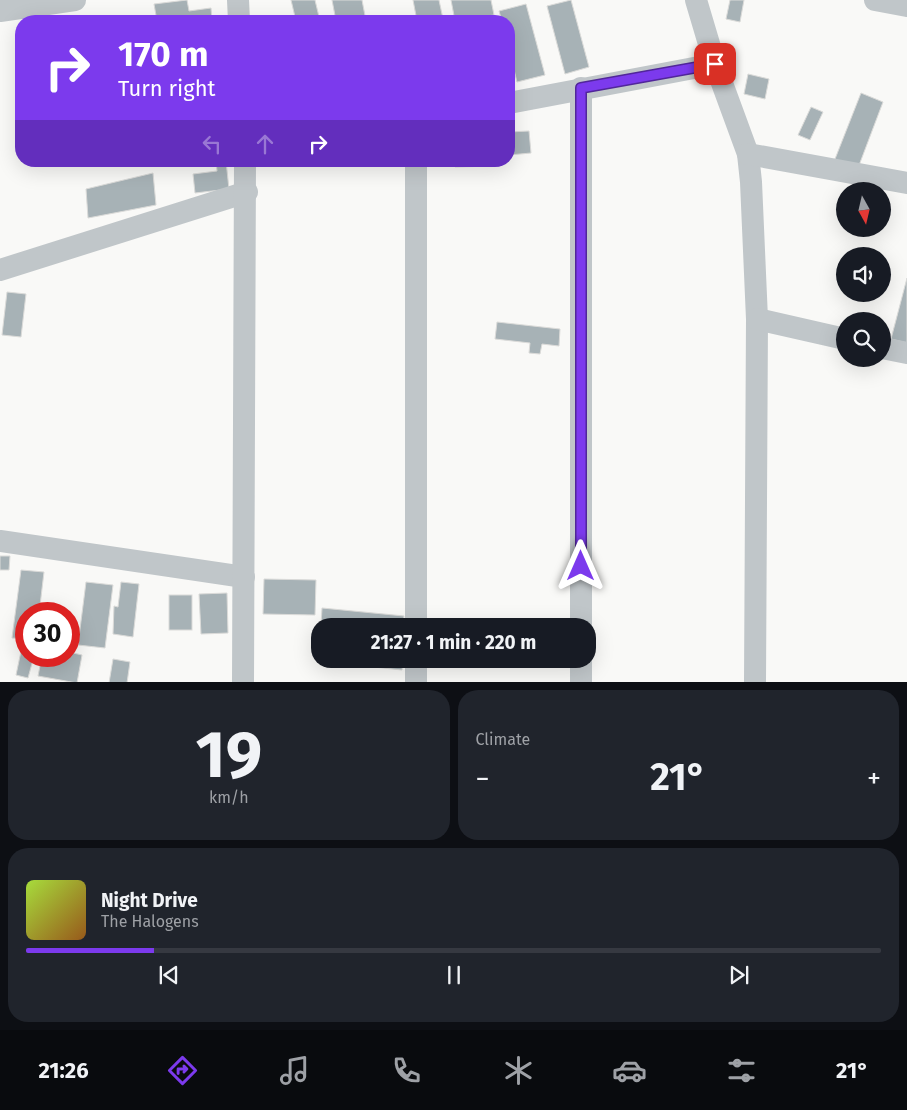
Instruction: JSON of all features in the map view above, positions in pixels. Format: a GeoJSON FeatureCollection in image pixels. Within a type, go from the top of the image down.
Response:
{"type":"FeatureCollection","features":[{"type":"Feature","properties":{"kind":"street"},"geometry":{"type":"LineString","coordinates":[[0,11],[75,0]]}},
{"type":"Feature","properties":{"kind":"street"},"geometry":{"type":"LineString","coordinates":[[238,0],[238,15]]}},
{"type":"Feature","properties":{"kind":"street"},"geometry":{"type":"LineString","coordinates":[[696,0],[715,64],[748,154],[751,182],[757,319],[755,682]]}},
{"type":"Feature","properties":{"kind":"street"},"geometry":{"type":"LineString","coordinates":[[875,0],[907,6]]}},
{"type":"Feature","properties":{"kind":"street"},"geometry":{"type":"LineString","coordinates":[[515,102],[715,64]]}},
{"type":"Feature","properties":{"kind":"street"},"geometry":{"type":"LineString","coordinates":[[581,88],[581,618]]}},
{"type":"Feature","properties":{"kind":"street"},"geometry":{"type":"LineString","coordinates":[[748,154],[907,183]]}},
{"type":"Feature","properties":{"kind":"street"},"geometry":{"type":"LineString","coordinates":[[243,682],[247,192],[245,167]]}},
{"type":"Feature","properties":{"kind":"street"},"geometry":{"type":"LineString","coordinates":[[416,167],[416,618]]}},
{"type":"Feature","properties":{"kind":"street"},"geometry":{"type":"LineString","coordinates":[[0,270],[247,192]]}},
{"type":"Feature","properties":{"kind":"street"},"geometry":{"type":"LineString","coordinates":[[757,319],[836,337]]}},
{"type":"Feature","properties":{"kind":"street"},"geometry":{"type":"LineString","coordinates":[[891,350],[907,353]]}},
{"type":"Feature","properties":{"kind":"street"},"geometry":{"type":"LineString","coordinates":[[0,541],[244,577]]}},
{"type":"Feature","properties":{"kind":"street"},"geometry":{"type":"LineString","coordinates":[[416,668],[416,682]]}},
{"type":"Feature","properties":{"kind":"street"},"geometry":{"type":"LineString","coordinates":[[581,668],[581,682]]}},
{"type":"Feature","properties":{"kind":"building"},"geometry":{"type":"Polygon","coordinates":[[[187,0],[189,11],[211,8],[212,15],[156,15],[154,4],[187,0]]]}},
{"type":"Feature","properties":{"kind":"building"},"geometry":{"type":"Polygon","coordinates":[[[291,0],[315,0],[319,15],[295,15],[291,0]]]}},
{"type":"Feature","properties":{"kind":"building"},"geometry":{"type":"Polygon","coordinates":[[[332,0],[362,0],[365,15],[335,15],[332,0]]]}},
{"type":"Feature","properties":{"kind":"building"},"geometry":{"type":"Polygon","coordinates":[[[413,0],[439,0],[442,15],[416,15],[413,0]]]}},
{"type":"Feature","properties":{"kind":"building"},"geometry":{"type":"Polygon","coordinates":[[[451,0],[491,0],[494,15],[454,15],[451,0]]]}},
{"type":"Feature","properties":{"kind":"building"},"geometry":{"type":"Polygon","coordinates":[[[571,0],[589,67],[565,74],[547,6],[571,0]]]}},
{"type":"Feature","properties":{"kind":"building"},"geometry":{"type":"Polygon","coordinates":[[[730,0],[744,0],[740,22],[726,19],[730,0]]]}},
{"type":"Feature","properties":{"kind":"building"},"geometry":{"type":"Polygon","coordinates":[[[526,4],[545,75],[517,82],[515,74],[515,15],[500,15],[499,11],[526,4]]]}},
{"type":"Feature","properties":{"kind":"building"},"geometry":{"type":"Polygon","coordinates":[[[748,74],[769,79],[765,99],[744,94],[748,74]]]}},
{"type":"Feature","properties":{"kind":"building"},"geometry":{"type":"Polygon","coordinates":[[[861,93],[883,102],[858,168],[835,159],[861,93]]]}},
{"type":"Feature","properties":{"kind":"building"},"geometry":{"type":"Polygon","coordinates":[[[811,107],[823,112],[810,140],[798,135],[811,107]]]}},
{"type":"Feature","properties":{"kind":"building"},"geometry":{"type":"Polygon","coordinates":[[[529,131],[531,153],[515,154],[515,132],[529,131]]]}},
{"type":"Feature","properties":{"kind":"building"},"geometry":{"type":"Polygon","coordinates":[[[217,167],[227,167],[229,189],[195,193],[193,174],[217,171],[217,167]]]}},
{"type":"Feature","properties":{"kind":"building"},"geometry":{"type":"Polygon","coordinates":[[[153,173],[156,205],[88,218],[86,189],[153,173]]]}},
{"type":"Feature","properties":{"kind":"building"},"geometry":{"type":"Polygon","coordinates":[[[907,278],[907,343],[891,339],[907,278]]]}},
{"type":"Feature","properties":{"kind":"building"},"geometry":{"type":"Polygon","coordinates":[[[7,292],[26,294],[21,337],[2,335],[7,292]]]}},
{"type":"Feature","properties":{"kind":"building"},"geometry":{"type":"Polygon","coordinates":[[[497,322],[560,329],[559,346],[542,344],[540,354],[529,353],[530,343],[495,339],[497,322]]]}},
{"type":"Feature","properties":{"kind":"building"},"geometry":{"type":"Polygon","coordinates":[[[0,556],[10,556],[9,570],[0,570],[0,556]]]}},
{"type":"Feature","properties":{"kind":"building"},"geometry":{"type":"Polygon","coordinates":[[[21,570],[44,572],[40,602],[17,602],[21,570]]]}},
{"type":"Feature","properties":{"kind":"building"},"geometry":{"type":"Polygon","coordinates":[[[264,579],[316,580],[315,615],[263,614],[264,579]]]}},
{"type":"Feature","properties":{"kind":"building"},"geometry":{"type":"Polygon","coordinates":[[[86,582],[113,585],[105,648],[80,645],[80,629],[86,582]]]}},
{"type":"Feature","properties":{"kind":"building"},"geometry":{"type":"Polygon","coordinates":[[[121,582],[139,584],[133,637],[113,634],[114,606],[118,607],[121,582]]]}},
{"type":"Feature","properties":{"kind":"building"},"geometry":{"type":"Polygon","coordinates":[[[227,593],[228,633],[201,634],[199,594],[227,593]]]}},
{"type":"Feature","properties":{"kind":"building"},"geometry":{"type":"Polygon","coordinates":[[[169,595],[192,595],[192,630],[169,630],[169,595]]]}},
{"type":"Feature","properties":{"kind":"building"},"geometry":{"type":"Polygon","coordinates":[[[322,608],[404,616],[404,618],[321,618],[322,608]]]}},
{"type":"Feature","properties":{"kind":"building"},"geometry":{"type":"Polygon","coordinates":[[[15,615],[15,638],[12,638],[15,615]]]}},
{"type":"Feature","properties":{"kind":"building"},"geometry":{"type":"Polygon","coordinates":[[[113,659],[130,662],[127,682],[109,682],[113,659]]]}},
{"type":"Feature","properties":{"kind":"building"},"geometry":{"type":"Polygon","coordinates":[[[18,667],[31,667],[28,678],[16,675],[18,667]]]}},
{"type":"Feature","properties":{"kind":"building"},"geometry":{"type":"Polygon","coordinates":[[[40,667],[80,667],[77,682],[38,676],[40,667]]]}},
{"type":"Feature","properties":{"kind":"building"},"geometry":{"type":"Polygon","coordinates":[[[383,668],[402,668],[402,670],[383,668]]]}},
{"type":"Feature","properties":{"kind":"route"},"geometry":{"type":"LineString","coordinates":[[581,566],[581,88],[715,64]]}}]}
